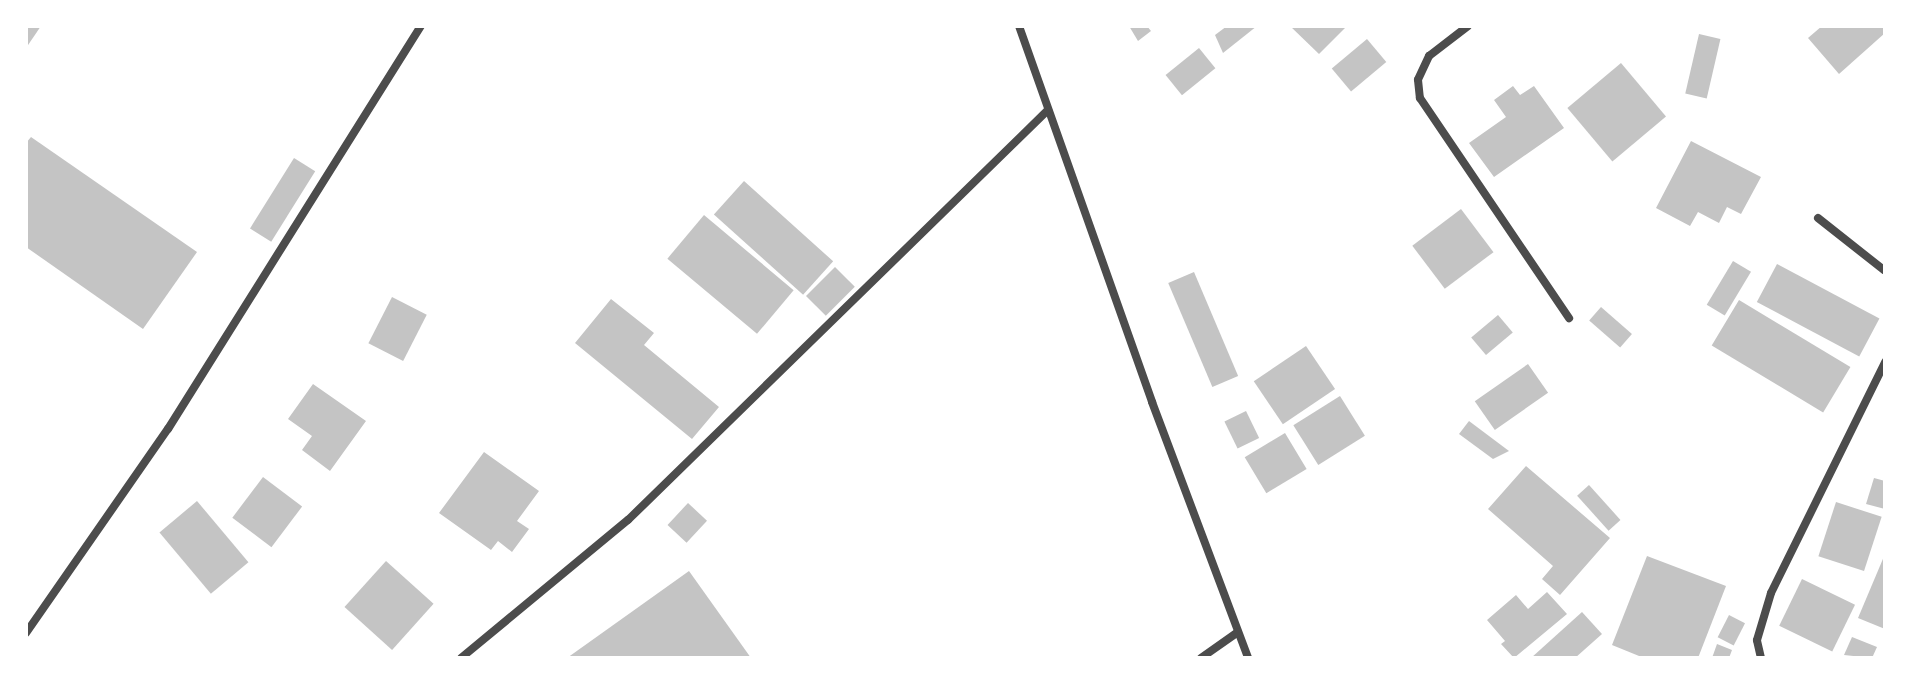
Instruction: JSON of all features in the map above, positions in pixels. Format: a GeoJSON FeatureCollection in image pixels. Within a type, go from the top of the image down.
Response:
{"type":"FeatureCollection","features":[{"type":"Feature","properties":{"kind":"street"},"geometry":{"type":"LineString","coordinates":[[26,633],[168,429],[421,26]]}},
{"type":"Feature","properties":{"kind":"street"},"geometry":{"type":"LineString","coordinates":[[1019,26],[1248,658]]}},
{"type":"Feature","properties":{"kind":"street"},"geometry":{"type":"LineString","coordinates":[[1468,26],[1429,56],[1418,80],[1420,98],[1569,318]]}},
{"type":"Feature","properties":{"kind":"street"},"geometry":{"type":"LineString","coordinates":[[461,658],[628,520],[1048,110]]}},
{"type":"Feature","properties":{"kind":"street"},"geometry":{"type":"LineString","coordinates":[[1818,218],[1885,271]]}},
{"type":"Feature","properties":{"kind":"street"},"geometry":{"type":"LineString","coordinates":[[1761,658],[1757,640],[1771,593],[1885,362]]}},
{"type":"Feature","properties":{"kind":"street"},"geometry":{"type":"LineString","coordinates":[[1201,658],[1238,632]]}},
{"type":"Feature","properties":{"kind":"building"},"geometry":{"type":"Polygon","coordinates":[[[26,26],[41,26],[26,48],[26,26]]]}},
{"type":"Feature","properties":{"kind":"building"},"geometry":{"type":"Polygon","coordinates":[[[1129,26],[1147,26],[1151,31],[1138,41],[1129,26]]]}},
{"type":"Feature","properties":{"kind":"building"},"geometry":{"type":"Polygon","coordinates":[[[1227,26],[1257,26],[1223,53],[1215,35],[1227,26]]]}},
{"type":"Feature","properties":{"kind":"building"},"geometry":{"type":"Polygon","coordinates":[[[1290,26],[1347,26],[1319,54],[1290,26]]]}},
{"type":"Feature","properties":{"kind":"building"},"geometry":{"type":"Polygon","coordinates":[[[1822,26],[1885,26],[1885,33],[1839,74],[1808,38],[1822,26]]]}},
{"type":"Feature","properties":{"kind":"building"},"geometry":{"type":"Polygon","coordinates":[[[1699,34],[1720,39],[1707,98],[1685,93],[1699,34]]]}},
{"type":"Feature","properties":{"kind":"building"},"geometry":{"type":"Polygon","coordinates":[[[1367,39],[1386,62],[1351,92],[1332,69],[1367,39]]]}},
{"type":"Feature","properties":{"kind":"building"},"geometry":{"type":"Polygon","coordinates":[[[1199,48],[1215,68],[1182,95],[1166,75],[1199,48]]]}},
{"type":"Feature","properties":{"kind":"building"},"geometry":{"type":"Polygon","coordinates":[[[1621,63],[1666,117],[1612,162],[1567,108],[1621,63]]]}},
{"type":"Feature","properties":{"kind":"building"},"geometry":{"type":"Polygon","coordinates":[[[1513,86],[1520,95],[1534,86],[1564,128],[1494,177],[1469,143],[1506,117],[1494,100],[1513,86]]]}},
{"type":"Feature","properties":{"kind":"building"},"geometry":{"type":"Polygon","coordinates":[[[31,137],[197,252],[143,329],[26,247],[26,143],[31,137]]]}},
{"type":"Feature","properties":{"kind":"building"},"geometry":{"type":"Polygon","coordinates":[[[1691,141],[1761,177],[1741,214],[1727,207],[1719,223],[1698,212],[1690,226],[1656,208],[1691,141]]]}},
{"type":"Feature","properties":{"kind":"building"},"geometry":{"type":"Polygon","coordinates":[[[294,158],[315,171],[271,242],[250,228],[294,158]]]}},
{"type":"Feature","properties":{"kind":"building"},"geometry":{"type":"Polygon","coordinates":[[[744,181],[833,261],[803,295],[714,214],[744,181]]]}},
{"type":"Feature","properties":{"kind":"building"},"geometry":{"type":"Polygon","coordinates":[[[1461,209],[1493,252],[1445,289],[1412,246],[1461,209]]]}},
{"type":"Feature","properties":{"kind":"building"},"geometry":{"type":"Polygon","coordinates":[[[704,215],[794,290],[757,334],[667,259],[704,215]]]}},
{"type":"Feature","properties":{"kind":"building"},"geometry":{"type":"Polygon","coordinates":[[[1733,261],[1751,272],[1725,316],[1707,305],[1733,261]]]}},
{"type":"Feature","properties":{"kind":"building"},"geometry":{"type":"Polygon","coordinates":[[[1777,264],[1879,318],[1859,356],[1757,302],[1777,264]]]}},
{"type":"Feature","properties":{"kind":"building"},"geometry":{"type":"Polygon","coordinates":[[[835,267],[855,287],[826,316],[806,296],[835,267]]]}},
{"type":"Feature","properties":{"kind":"building"},"geometry":{"type":"Polygon","coordinates":[[[1194,272],[1238,376],[1212,387],[1168,283],[1194,272]]]}},
{"type":"Feature","properties":{"kind":"building"},"geometry":{"type":"Polygon","coordinates":[[[392,297],[427,315],[403,361],[368,343],[392,297]]]}},
{"type":"Feature","properties":{"kind":"building"},"geometry":{"type":"Polygon","coordinates":[[[611,299],[654,333],[644,345],[719,407],[692,439],[575,343],[611,299]]]}},
{"type":"Feature","properties":{"kind":"building"},"geometry":{"type":"Polygon","coordinates":[[[1739,300],[1850,367],[1823,412],[1712,345],[1739,300]]]}},
{"type":"Feature","properties":{"kind":"building"},"geometry":{"type":"Polygon","coordinates":[[[1601,307],[1632,334],[1620,347],[1589,321],[1601,307]]]}},
{"type":"Feature","properties":{"kind":"building"},"geometry":{"type":"Polygon","coordinates":[[[1498,315],[1513,333],[1486,355],[1471,337],[1498,315]]]}},
{"type":"Feature","properties":{"kind":"building"},"geometry":{"type":"Polygon","coordinates":[[[1306,346],[1335,389],[1283,424],[1254,381],[1306,346]]]}},
{"type":"Feature","properties":{"kind":"building"},"geometry":{"type":"Polygon","coordinates":[[[1528,364],[1548,393],[1495,430],[1475,401],[1528,364]]]}},
{"type":"Feature","properties":{"kind":"building"},"geometry":{"type":"Polygon","coordinates":[[[313,384],[366,421],[330,471],[302,450],[312,436],[288,419],[313,384]]]}},
{"type":"Feature","properties":{"kind":"building"},"geometry":{"type":"Polygon","coordinates":[[[1340,396],[1365,436],[1318,465],[1293,425],[1340,396]]]}},
{"type":"Feature","properties":{"kind":"building"},"geometry":{"type":"Polygon","coordinates":[[[1246,411],[1259,438],[1238,448],[1224,422],[1246,411]]]}},
{"type":"Feature","properties":{"kind":"building"},"geometry":{"type":"Polygon","coordinates":[[[1469,421],[1509,451],[1493,459],[1459,434],[1469,421]]]}},
{"type":"Feature","properties":{"kind":"building"},"geometry":{"type":"Polygon","coordinates":[[[1285,433],[1307,469],[1266,493],[1245,457],[1285,433]]]}},
{"type":"Feature","properties":{"kind":"building"},"geometry":{"type":"Polygon","coordinates":[[[484,452],[539,491],[517,521],[529,529],[512,552],[498,541],[491,550],[439,513],[484,452]]]}},
{"type":"Feature","properties":{"kind":"building"},"geometry":{"type":"Polygon","coordinates":[[[1526,466],[1610,538],[1560,595],[1542,579],[1553,566],[1488,509],[1526,466]]]}},
{"type":"Feature","properties":{"kind":"building"},"geometry":{"type":"Polygon","coordinates":[[[263,477],[302,506],[271,547],[232,518],[263,477]]]}},
{"type":"Feature","properties":{"kind":"building"},"geometry":{"type":"Polygon","coordinates":[[[1874,478],[1885,481],[1885,509],[1866,504],[1874,478]]]}},
{"type":"Feature","properties":{"kind":"building"},"geometry":{"type":"Polygon","coordinates":[[[1589,485],[1620,520],[1609,531],[1577,496],[1589,485]]]}},
{"type":"Feature","properties":{"kind":"building"},"geometry":{"type":"Polygon","coordinates":[[[197,501],[248,562],[211,594],[159,532],[197,501]]]}},
{"type":"Feature","properties":{"kind":"building"},"geometry":{"type":"Polygon","coordinates":[[[1836,502],[1882,517],[1864,571],[1818,556],[1836,502]]]}},
{"type":"Feature","properties":{"kind":"building"},"geometry":{"type":"Polygon","coordinates":[[[688,503],[707,521],[687,543],[668,525],[688,503]]]}},
{"type":"Feature","properties":{"kind":"building"},"geometry":{"type":"Polygon","coordinates":[[[1885,554],[1885,629],[1858,618],[1885,554]]]}},
{"type":"Feature","properties":{"kind":"building"},"geometry":{"type":"Polygon","coordinates":[[[1647,556],[1726,586],[1698,658],[1644,658],[1612,645],[1647,556]]]}},
{"type":"Feature","properties":{"kind":"building"},"geometry":{"type":"Polygon","coordinates":[[[386,561],[434,604],[392,650],[345,607],[386,561]]]}},
{"type":"Feature","properties":{"kind":"building"},"geometry":{"type":"Polygon","coordinates":[[[689,571],[751,658],[567,658],[689,571]]]}},
{"type":"Feature","properties":{"kind":"building"},"geometry":{"type":"Polygon","coordinates":[[[1802,579],[1855,605],[1832,652],[1779,626],[1802,579]]]}},
{"type":"Feature","properties":{"kind":"building"},"geometry":{"type":"Polygon","coordinates":[[[1547,592],[1567,614],[1514,658],[1501,644],[1505,641],[1487,620],[1516,595],[1528,609],[1547,592]]]}},
{"type":"Feature","properties":{"kind":"building"},"geometry":{"type":"Polygon","coordinates":[[[1582,612],[1602,634],[1575,658],[1531,658],[1582,612]]]}},
{"type":"Feature","properties":{"kind":"building"},"geometry":{"type":"Polygon","coordinates":[[[1729,615],[1745,623],[1734,645],[1718,637],[1729,615]]]}},
{"type":"Feature","properties":{"kind":"building"},"geometry":{"type":"Polygon","coordinates":[[[1852,637],[1877,647],[1872,658],[1844,655],[1852,637]]]}},
{"type":"Feature","properties":{"kind":"building"},"geometry":{"type":"Polygon","coordinates":[[[1717,644],[1732,650],[1729,658],[1712,658],[1717,644]]]}}]}
